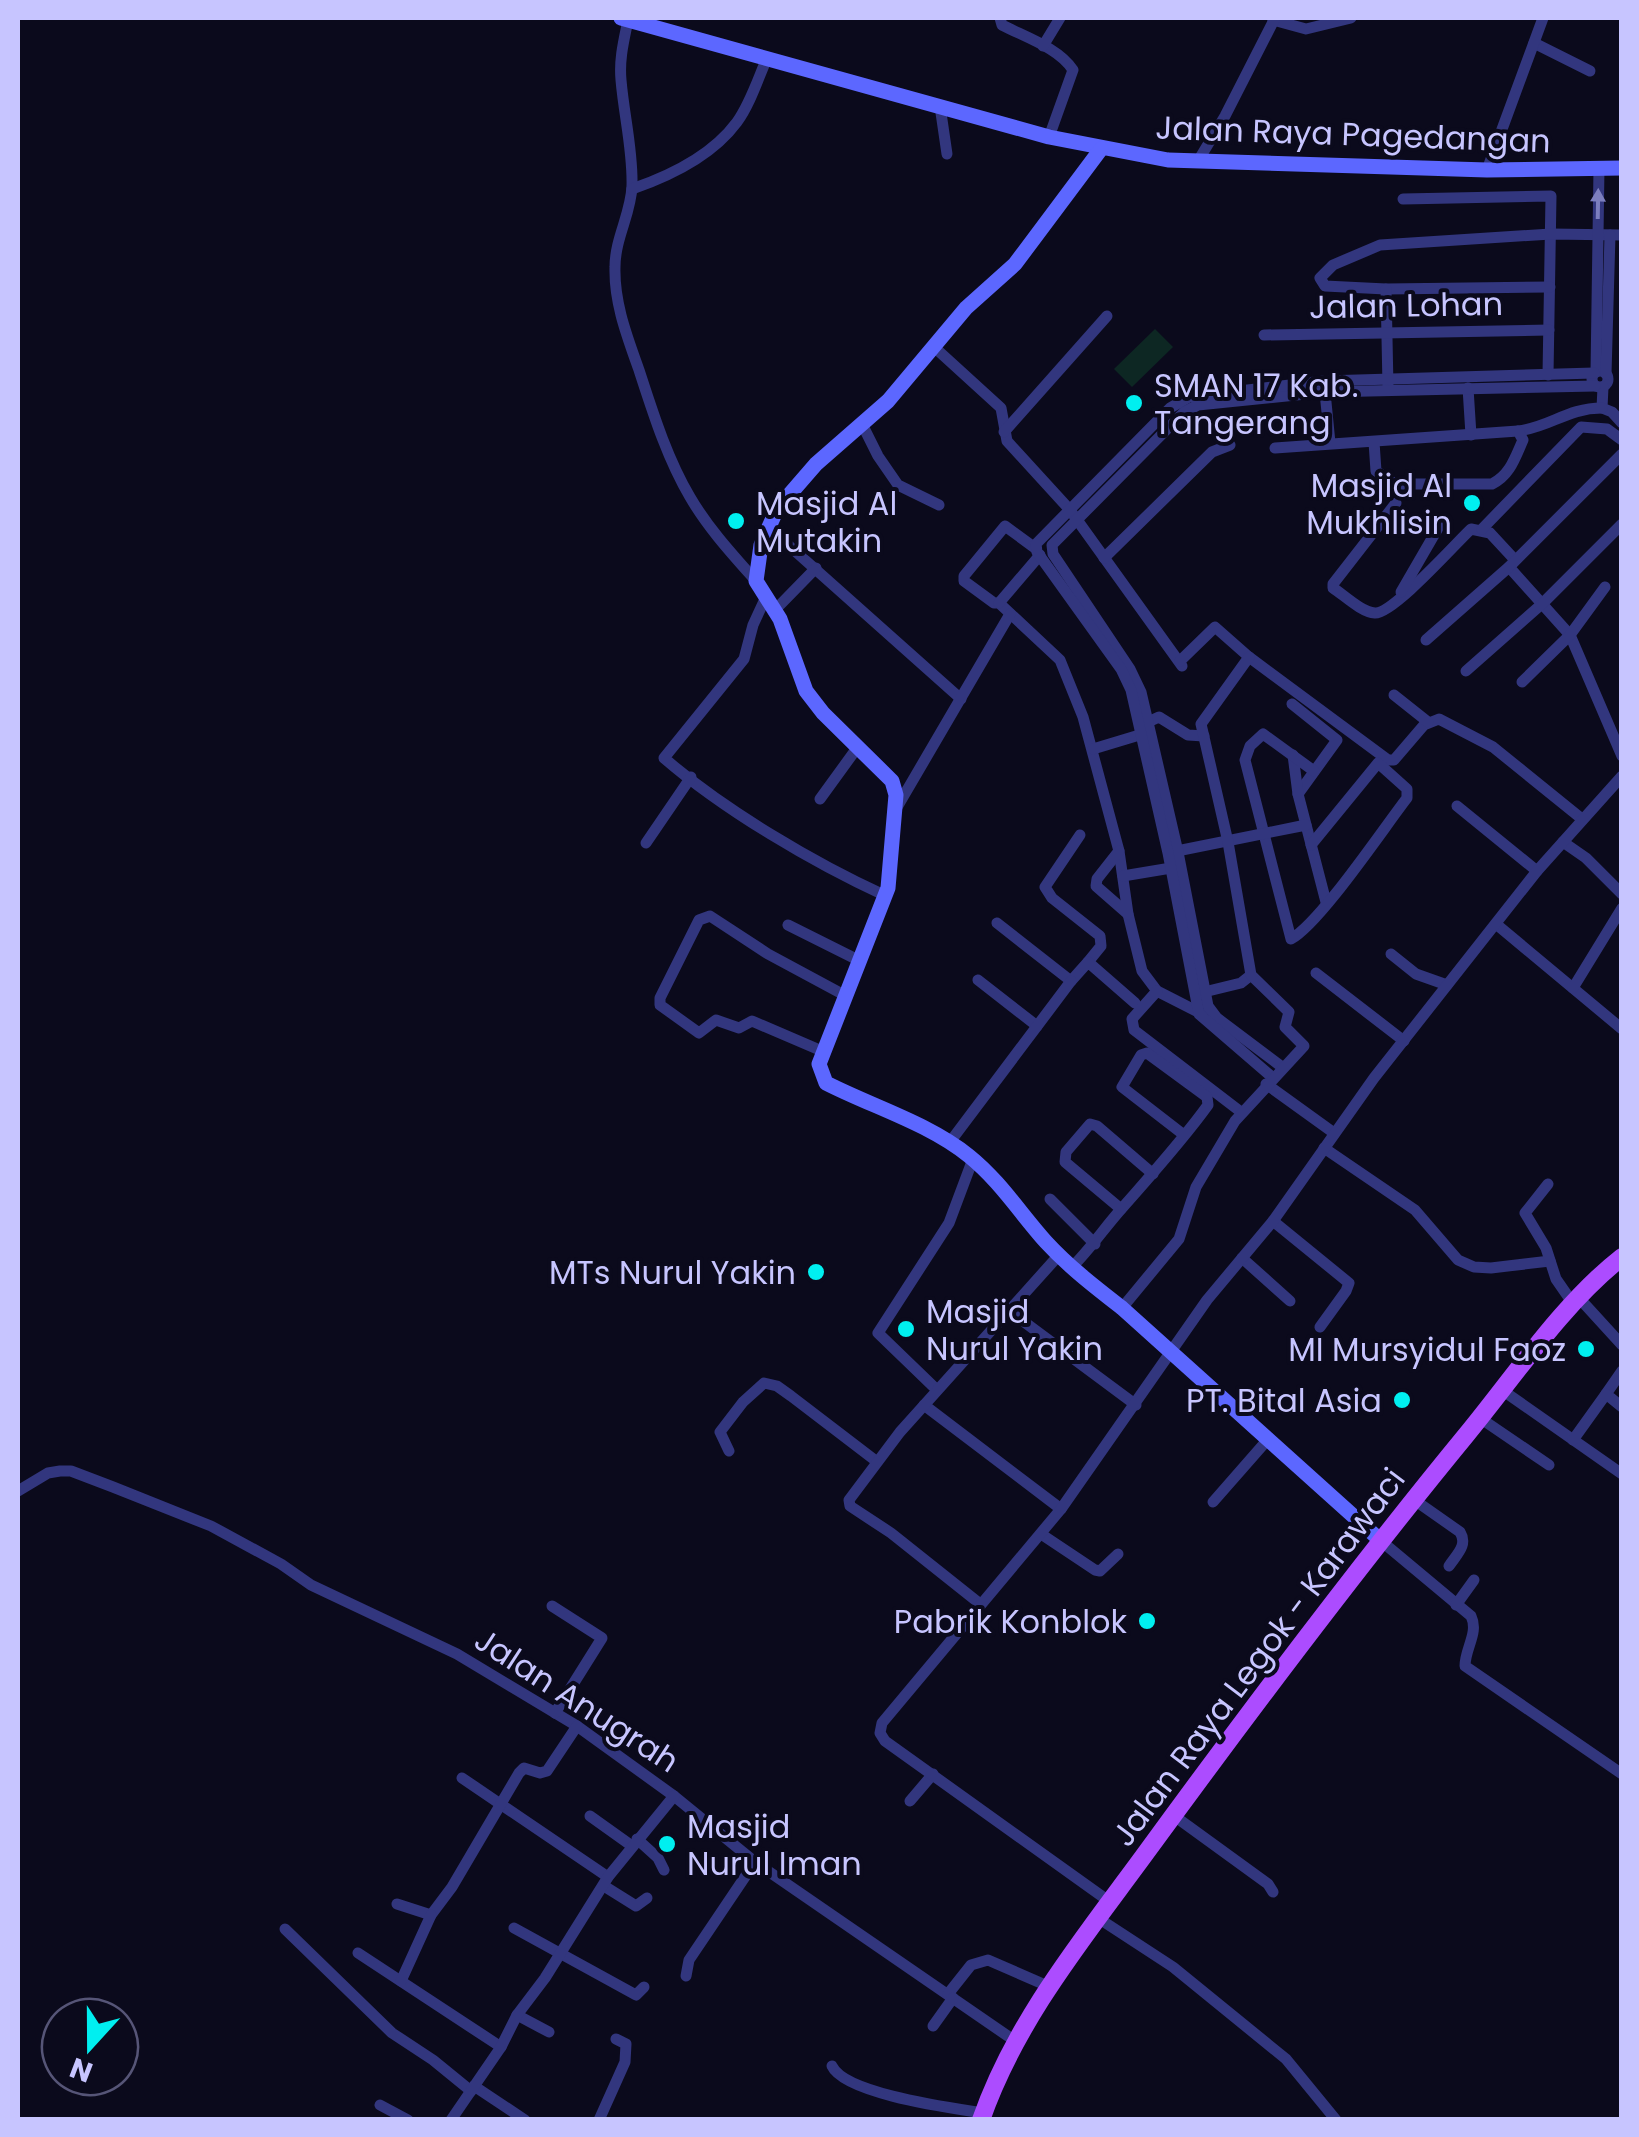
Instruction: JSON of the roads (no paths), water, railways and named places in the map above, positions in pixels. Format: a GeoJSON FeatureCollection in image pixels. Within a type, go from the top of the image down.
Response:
{"type":"FeatureCollection","features":[{"type":"Feature","properties":{"kind":"main road","name":"Jalan Raya Legok - Karawaci"},"geometry":{"type":"LineString","coordinates":[[982,2116],[1015,2040],[1174,1815],[1380,1540],[1577,1302],[1618,1264]]}},
{"type":"Feature","properties":{"kind":"street"},"geometry":{"type":"LineString","coordinates":[[1043,46],[1060,18]]}},
{"type":"Feature","properties":{"kind":"street"},"geometry":{"type":"LineString","coordinates":[[1198,161],[1274,19],[1306,29],[1351,18]]}},
{"type":"Feature","properties":{"kind":"street"},"geometry":{"type":"LineString","coordinates":[[1488,170],[1543,18]]}},
{"type":"Feature","properties":{"kind":"street"},"geometry":{"type":"LineString","coordinates":[[625,19],[620,78],[630,135],[632,189],[616,244],[615,271],[620,315],[661,437],[689,496],[780,618],[806,692],[822,713],[892,781],[896,810],[886,896],[822,1052],[819,1064],[826,1083],[950,1142],[973,1159],[1002,1186],[1066,1261],[1474,1622],[1464,1666],[1622,1774]]}},
{"type":"Feature","properties":{"kind":"street","name":"Jalan Raya Pagedangan"},"geometry":{"type":"LineString","coordinates":[[625,19],[1048,136],[1168,160],[1488,170],[1622,168]]}},
{"type":"Feature","properties":{"kind":"street"},"geometry":{"type":"LineString","coordinates":[[1000,20],[1068,62],[1073,70],[1048,136]]}},
{"type":"Feature","properties":{"kind":"street"},"geometry":{"type":"LineString","coordinates":[[1534,43],[1590,71]]}},
{"type":"Feature","properties":{"kind":"street"},"geometry":{"type":"LineString","coordinates":[[632,189],[677,172],[728,132],[742,113],[767,58]]}},
{"type":"Feature","properties":{"kind":"street"},"geometry":{"type":"LineString","coordinates":[[940,106],[947,154]]}},
{"type":"Feature","properties":{"kind":"street"},"geometry":{"type":"LineString","coordinates":[[756,581],[761,545],[777,510],[816,464],[888,400],[966,308],[1015,264],[1102,148]]}},
{"type":"Feature","properties":{"kind":"street"},"geometry":{"type":"LineString","coordinates":[[1599,168],[1610,235],[1602,408]]}},
{"type":"Feature","properties":{"kind":"street"},"geometry":{"type":"LineString","coordinates":[[1403,199],[1551,196],[1548,375]]}},
{"type":"Feature","properties":{"kind":"street"},"geometry":{"type":"LineString","coordinates":[[1550,288],[1386,289],[1325,286],[1320,278],[1327,270],[1380,245],[1551,234],[1610,235]]}},
{"type":"Feature","properties":{"kind":"street"},"geometry":{"type":"LineString","coordinates":[[1386,289],[1388,385]]}},
{"type":"Feature","properties":{"kind":"street"},"geometry":{"type":"LineString","coordinates":[[1004,432],[1107,316]]}},
{"type":"Feature","properties":{"kind":"street","name":"Jalan Lohan"},"geometry":{"type":"LineString","coordinates":[[1264,335],[1549,330]]}},
{"type":"Feature","properties":{"kind":"street"},"geometry":{"type":"LineString","coordinates":[[933,346],[1002,408],[1004,432],[1032,471],[1074,514],[1181,663],[1215,627],[1249,658],[1388,760],[1394,760],[1428,722],[1450,723],[1493,747],[1582,819]]}},
{"type":"Feature","properties":{"kind":"street"},"geometry":{"type":"LineString","coordinates":[[1199,993],[1141,692],[1130,669],[1051,551],[1052,545],[1074,514],[1191,408],[1388,385],[1548,375],[1604,379],[1622,386]]}},
{"type":"Feature","properties":{"kind":"street"},"geometry":{"type":"LineString","coordinates":[[1146,729],[1121,669],[1038,552],[1005,526],[964,576],[964,581],[994,603],[999,602],[1038,552],[1179,400],[1324,381],[1468,388],[1604,379]]}},
{"type":"Feature","properties":{"kind":"street"},"geometry":{"type":"LineString","coordinates":[[1468,388],[1471,435]]}},
{"type":"Feature","properties":{"kind":"street"},"geometry":{"type":"LineString","coordinates":[[1325,392],[1330,443]]}},
{"type":"Feature","properties":{"kind":"street"},"geometry":{"type":"LineString","coordinates":[[1275,448],[1518,431],[1540,428],[1580,408],[1602,408],[1622,423]]}},
{"type":"Feature","properties":{"kind":"street"},"geometry":{"type":"LineString","coordinates":[[862,424],[898,485],[939,505]]}},
{"type":"Feature","properties":{"kind":"street"},"geometry":{"type":"LineString","coordinates":[[1482,529],[1581,428],[1607,429],[1622,440]]}},
{"type":"Feature","properties":{"kind":"street"},"geometry":{"type":"LineString","coordinates":[[1374,442],[1376,471],[1396,484],[1492,484],[1510,469],[1523,440],[1518,431]]}},
{"type":"Feature","properties":{"kind":"street"},"geometry":{"type":"LineString","coordinates":[[1104,558],[1212,452],[1230,445]]}},
{"type":"Feature","properties":{"kind":"street"},"geometry":{"type":"LineString","coordinates":[[1426,640],[1512,564],[1622,454]]}},
{"type":"Feature","properties":{"kind":"street"},"geometry":{"type":"LineString","coordinates":[[1396,503],[1333,588],[1375,613],[1397,600],[1471,529],[1482,529],[1570,635],[1622,756]]}},
{"type":"Feature","properties":{"kind":"street"},"geometry":{"type":"LineString","coordinates":[[1397,600],[1441,523]]}},
{"type":"Feature","properties":{"kind":"street"},"geometry":{"type":"LineString","coordinates":[[1466,672],[1622,524]]}},
{"type":"Feature","properties":{"kind":"street"},"geometry":{"type":"LineString","coordinates":[[768,527],[962,699]]}},
{"type":"Feature","properties":{"kind":"street"},"geometry":{"type":"LineString","coordinates":[[816,568],[769,605],[753,625],[744,659],[665,760],[778,837],[886,896]]}},
{"type":"Feature","properties":{"kind":"street"},"geometry":{"type":"LineString","coordinates":[[1522,682],[1570,635],[1605,588]]}},
{"type":"Feature","properties":{"kind":"street"},"geometry":{"type":"LineString","coordinates":[[999,602],[1060,660],[1094,749],[1142,970],[1156,990],[1205,1013],[1235,1039],[1282,1068]]}},
{"type":"Feature","properties":{"kind":"street"},"geometry":{"type":"LineString","coordinates":[[896,810],[1010,614]]}},
{"type":"Feature","properties":{"kind":"street"},"geometry":{"type":"LineString","coordinates":[[1122,1308],[1179,1238],[1196,1187],[1240,1112],[1304,1044],[1286,1027],[1289,1012],[1251,975],[1228,842],[1204,736],[1202,719],[1249,658]]}},
{"type":"Feature","properties":{"kind":"street"},"geometry":{"type":"LineString","coordinates":[[1394,695],[1428,722]]}},
{"type":"Feature","properties":{"kind":"street"},"geometry":{"type":"LineString","coordinates":[[1292,704],[1337,740],[1298,794]]}},
{"type":"Feature","properties":{"kind":"street"},"geometry":{"type":"LineString","coordinates":[[1094,749],[1146,729],[1159,718],[1188,735],[1204,736]]}},
{"type":"Feature","properties":{"kind":"street"},"geometry":{"type":"LineString","coordinates":[[1311,845],[1378,764],[1407,789],[1407,798],[1300,934],[1291,939],[1245,760],[1248,750],[1263,734],[1314,770]]}},
{"type":"Feature","properties":{"kind":"street"},"geometry":{"type":"LineString","coordinates":[[820,799],[858,748]]}},
{"type":"Feature","properties":{"kind":"street"},"geometry":{"type":"LineString","coordinates":[[1294,755],[1298,794],[1326,902]]}},
{"type":"Feature","properties":{"kind":"street"},"geometry":{"type":"LineString","coordinates":[[1110,1902],[885,1741],[880,1734],[882,1723],[979,1603],[1041,1534],[1207,1300],[1273,1222],[1447,985],[1537,871],[1622,776]]}},
{"type":"Feature","properties":{"kind":"street"},"geometry":{"type":"LineString","coordinates":[[646,843],[691,777]]}},
{"type":"Feature","properties":{"kind":"street"},"geometry":{"type":"LineString","coordinates":[[1457,806],[1537,871]]}},
{"type":"Feature","properties":{"kind":"street"},"geometry":{"type":"LineString","coordinates":[[1173,852],[1306,826]]}},
{"type":"Feature","properties":{"kind":"street"},"geometry":{"type":"LineString","coordinates":[[950,1142],[1070,981],[1101,946],[1100,936],[1052,898],[1046,887],[1080,835]]}},
{"type":"Feature","properties":{"kind":"street"},"geometry":{"type":"LineString","coordinates":[[1564,842],[1622,894]]}},
{"type":"Feature","properties":{"kind":"street"},"geometry":{"type":"LineString","coordinates":[[1119,850],[1096,886],[1128,914]]}},
{"type":"Feature","properties":{"kind":"street"},"geometry":{"type":"LineString","coordinates":[[1173,852],[1170,868],[1205,1013]]}},
{"type":"Feature","properties":{"kind":"street"},"geometry":{"type":"LineString","coordinates":[[1123,876],[1170,868]]}},
{"type":"Feature","properties":{"kind":"street"},"geometry":{"type":"LineString","coordinates":[[1572,988],[1622,908]]}},
{"type":"Feature","properties":{"kind":"street"},"geometry":{"type":"LineString","coordinates":[[822,1052],[752,1021],[739,1028],[716,1020],[699,1033],[665,1011],[660,998],[699,920],[710,916],[846,996]]}},
{"type":"Feature","properties":{"kind":"street"},"geometry":{"type":"LineString","coordinates":[[996,923],[1070,981]]}},
{"type":"Feature","properties":{"kind":"street"},"geometry":{"type":"LineString","coordinates":[[1496,924],[1622,1029]]}},
{"type":"Feature","properties":{"kind":"street"},"geometry":{"type":"LineString","coordinates":[[788,926],[860,961]]}},
{"type":"Feature","properties":{"kind":"street"},"geometry":{"type":"LineString","coordinates":[[1391,954],[1416,974],[1447,985]]}},
{"type":"Feature","properties":{"kind":"street"},"geometry":{"type":"LineString","coordinates":[[1088,962],[1135,1003]]}},
{"type":"Feature","properties":{"kind":"street"},"geometry":{"type":"LineString","coordinates":[[1316,973],[1404,1041]]}},
{"type":"Feature","properties":{"kind":"street"},"geometry":{"type":"LineString","coordinates":[[1199,993],[1242,984],[1251,975]]}},
{"type":"Feature","properties":{"kind":"street"},"geometry":{"type":"LineString","coordinates":[[978,980],[1037,1026]]}},
{"type":"Feature","properties":{"kind":"street"},"geometry":{"type":"LineString","coordinates":[[1156,990],[1132,1019],[1134,1030],[1240,1112]]}},
{"type":"Feature","properties":{"kind":"street"},"geometry":{"type":"LineString","coordinates":[[1235,1039],[1269,1081],[1334,1134]]}},
{"type":"Feature","properties":{"kind":"street"},"geometry":{"type":"LineString","coordinates":[[979,1603],[891,1533],[850,1506],[849,1500],[876,1461],[1008,1310],[1066,1261],[1095,1244],[1154,1174],[1208,1104],[1206,1098],[1147,1053],[1141,1054],[1122,1087],[1184,1135]]}},
{"type":"Feature","properties":{"kind":"street"},"geometry":{"type":"LineString","coordinates":[[1121,1209],[1065,1162],[1066,1152],[1090,1124],[1154,1174]]}},
{"type":"Feature","properties":{"kind":"street"},"geometry":{"type":"LineString","coordinates":[[1324,1148],[1414,1210],[1458,1260],[1491,1268],[1550,1262]]}},
{"type":"Feature","properties":{"kind":"street"},"geometry":{"type":"LineString","coordinates":[[937,1390],[878,1333],[950,1223],[973,1159]]}},
{"type":"Feature","properties":{"kind":"street"},"geometry":{"type":"LineString","coordinates":[[1548,1184],[1525,1213],[1546,1248],[1556,1279],[1622,1345]]}},
{"type":"Feature","properties":{"kind":"street"},"geometry":{"type":"LineString","coordinates":[[1050,1199],[1095,1244]]}},
{"type":"Feature","properties":{"kind":"street"},"geometry":{"type":"LineString","coordinates":[[1273,1222],[1348,1283],[1346,1292],[1320,1327]]}},
{"type":"Feature","properties":{"kind":"street"},"geometry":{"type":"LineString","coordinates":[[1242,1258],[1290,1301]]}},
{"type":"Feature","properties":{"kind":"street"},"geometry":{"type":"LineString","coordinates":[[1008,1310],[1136,1405]]}},
{"type":"Feature","properties":{"kind":"street"},"geometry":{"type":"LineString","coordinates":[[1572,1440],[1590,1421],[1622,1372]]}},
{"type":"Feature","properties":{"kind":"street"},"geometry":{"type":"LineString","coordinates":[[729,1451],[720,1432],[764,1384],[776,1386],[791,1396],[876,1461]]}},
{"type":"Feature","properties":{"kind":"street"},"geometry":{"type":"LineString","coordinates":[[1502,1390],[1622,1474]]}},
{"type":"Feature","properties":{"kind":"street"},"geometry":{"type":"LineString","coordinates":[[1606,1394],[1622,1407]]}},
{"type":"Feature","properties":{"kind":"street"},"geometry":{"type":"LineString","coordinates":[[924,1405],[1060,1509]]}},
{"type":"Feature","properties":{"kind":"street"},"geometry":{"type":"LineString","coordinates":[[1480,1418],[1549,1465]]}},
{"type":"Feature","properties":{"kind":"street"},"geometry":{"type":"LineString","coordinates":[[1212,1502],[1269,1438]]}},
{"type":"Feature","properties":{"kind":"street","name":"Jalan Anugrah"},"geometry":{"type":"LineString","coordinates":[[18,1492],[48,1474],[71,1471],[212,1526],[312,1585],[456,1654],[577,1726],[756,1862],[1015,2040]]}},
{"type":"Feature","properties":{"kind":"street"},"geometry":{"type":"LineString","coordinates":[[1414,1499],[1464,1539],[1449,1566]]}},
{"type":"Feature","properties":{"kind":"street"},"geometry":{"type":"LineString","coordinates":[[1041,1534],[1095,1570],[1100,1571],[1118,1554]]}},
{"type":"Feature","properties":{"kind":"street"},"geometry":{"type":"LineString","coordinates":[[1456,1604],[1474,1580]]}},
{"type":"Feature","properties":{"kind":"street"},"geometry":{"type":"LineString","coordinates":[[552,1606],[602,1638],[554,1713]]}},
{"type":"Feature","properties":{"kind":"street"},"geometry":{"type":"LineString","coordinates":[[401,1981],[431,1915],[452,1887],[500,1802],[524,1768],[546,1771],[577,1726]]}},
{"type":"Feature","properties":{"kind":"street"},"geometry":{"type":"LineString","coordinates":[[910,1801],[933,1774]]}},
{"type":"Feature","properties":{"kind":"street"},"geometry":{"type":"LineString","coordinates":[[462,1778],[500,1802],[636,1906],[647,1898]]}},
{"type":"Feature","properties":{"kind":"street"},"geometry":{"type":"LineString","coordinates":[[450,2120],[606,1881],[674,1796]]}},
{"type":"Feature","properties":{"kind":"street"},"geometry":{"type":"LineString","coordinates":[[1174,1815],[1248,1868],[1273,1892]]}},
{"type":"Feature","properties":{"kind":"street"},"geometry":{"type":"LineString","coordinates":[[590,1816],[658,1858],[664,1870]]}},
{"type":"Feature","properties":{"kind":"street"},"geometry":{"type":"LineString","coordinates":[[686,1976],[689,1960],[756,1862]]}},
{"type":"Feature","properties":{"kind":"street"},"geometry":{"type":"LineString","coordinates":[[397,1904],[431,1915]]}},
{"type":"Feature","properties":{"kind":"street"},"geometry":{"type":"LineString","coordinates":[[1098,1918],[1173,1967],[1286,2059],[1336,2120]]}},
{"type":"Feature","properties":{"kind":"street"},"geometry":{"type":"LineString","coordinates":[[284,1928],[392,2034],[525,2120]]}},
{"type":"Feature","properties":{"kind":"street"},"geometry":{"type":"LineString","coordinates":[[514,1928],[598,1972],[629,1994],[636,1995],[644,1986]]}},
{"type":"Feature","properties":{"kind":"street"},"geometry":{"type":"LineString","coordinates":[[358,1954],[501,2047]]}},
{"type":"Feature","properties":{"kind":"street"},"geometry":{"type":"LineString","coordinates":[[933,2026],[971,1965],[988,1960],[1050,1987]]}},
{"type":"Feature","properties":{"kind":"street"},"geometry":{"type":"LineString","coordinates":[[517,2014],[549,2032]]}},
{"type":"Feature","properties":{"kind":"street"},"geometry":{"type":"LineString","coordinates":[[599,2120],[625,2062],[626,2044],[616,2039]]}},
{"type":"Feature","properties":{"kind":"street"},"geometry":{"type":"LineString","coordinates":[[832,2066],[834,2073],[885,2096],[982,2116]]}},
{"type":"Feature","properties":{"kind":"street"},"geometry":{"type":"LineString","coordinates":[[380,2105],[408,2120]]}},
{"type":"Feature","properties":{"kind":"place","name":"SMAN 17 Kab. Tangerang"},"geometry":{"type":"Point","coordinates":[1134,403]}},
{"type":"Feature","properties":{"kind":"place","name":"Masjid Al Mukhlisin"},"geometry":{"type":"Point","coordinates":[1472,503]}},
{"type":"Feature","properties":{"kind":"place","name":"Masjid Al Mutakin"},"geometry":{"type":"Point","coordinates":[736,521]}},
{"type":"Feature","properties":{"kind":"place","name":"MTs Nurul Yakin"},"geometry":{"type":"Point","coordinates":[816,1272]}},
{"type":"Feature","properties":{"kind":"place","name":"Masjid Nurul Yakin"},"geometry":{"type":"Point","coordinates":[906,1329]}},
{"type":"Feature","properties":{"kind":"place","name":"MI Mursyidul Faoz"},"geometry":{"type":"Point","coordinates":[1586,1349]}},
{"type":"Feature","properties":{"kind":"place","name":"PT. Bital Asia"},"geometry":{"type":"Point","coordinates":[1402,1400]}},
{"type":"Feature","properties":{"kind":"place","name":"Pabrik Konblok"},"geometry":{"type":"Point","coordinates":[1147,1621]}},
{"type":"Feature","properties":{"kind":"place","name":"Masjid Nurul Iman"},"geometry":{"type":"Point","coordinates":[667,1844]}}]}
